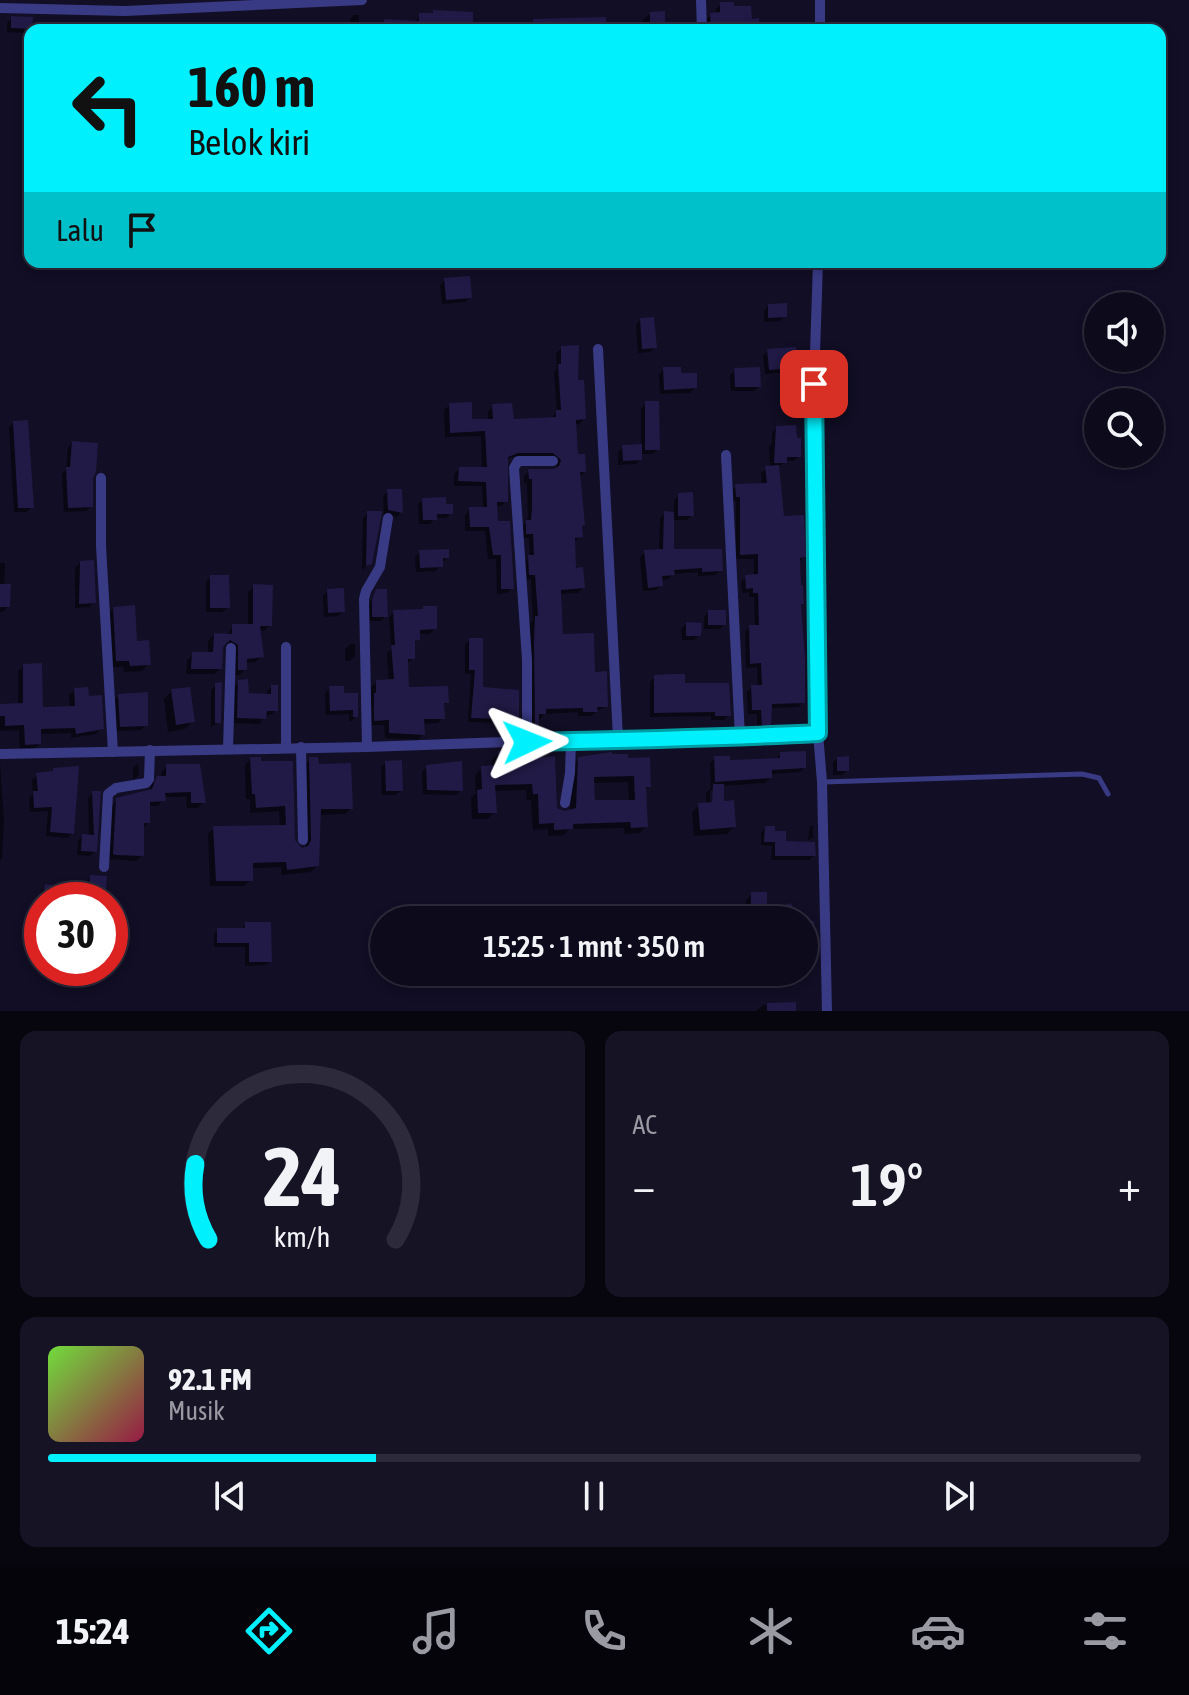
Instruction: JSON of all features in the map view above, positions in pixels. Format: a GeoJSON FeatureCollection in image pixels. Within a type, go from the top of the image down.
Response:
{"type":"FeatureCollection","features":[{"type":"Feature","properties":{"kind":"street"},"geometry":{"type":"LineString","coordinates":[[5,5],[125,11],[362,0]]}},
{"type":"Feature","properties":{"kind":"street"},"geometry":{"type":"LineString","coordinates":[[701,0],[702,24]]}},
{"type":"Feature","properties":{"kind":"street"},"geometry":{"type":"LineString","coordinates":[[820,0],[820,24]]}},
{"type":"Feature","properties":{"kind":"street"},"geometry":{"type":"LineString","coordinates":[[818,268],[814,384],[818,733],[822,782],[827,1011]]}},
{"type":"Feature","properties":{"kind":"street"},"geometry":{"type":"LineString","coordinates":[[598,349],[618,738]]}},
{"type":"Feature","properties":{"kind":"street"},"geometry":{"type":"LineString","coordinates":[[726,455],[740,737]]}},
{"type":"Feature","properties":{"kind":"street"},"geometry":{"type":"LineString","coordinates":[[527,742],[527,660],[514,468],[518,461],[553,461]]}},
{"type":"Feature","properties":{"kind":"street"},"geometry":{"type":"LineString","coordinates":[[101,478],[102,571],[113,752]]}},
{"type":"Feature","properties":{"kind":"street"},"geometry":{"type":"LineString","coordinates":[[367,747],[364,599],[380,567],[388,518]]}},
{"type":"Feature","properties":{"kind":"street"},"geometry":{"type":"LineString","coordinates":[[286,647],[286,748]]}},
{"type":"Feature","properties":{"kind":"street"},"geometry":{"type":"LineString","coordinates":[[228,749],[231,648]]}},
{"type":"Feature","properties":{"kind":"street"},"geometry":{"type":"LineString","coordinates":[[0,754],[367,747],[618,738],[691,740],[818,733]]}},
{"type":"Feature","properties":{"kind":"street"},"geometry":{"type":"LineString","coordinates":[[565,803],[571,741]]}},
{"type":"Feature","properties":{"kind":"street"},"geometry":{"type":"LineString","coordinates":[[301,747],[303,840]]}},
{"type":"Feature","properties":{"kind":"street"},"geometry":{"type":"LineString","coordinates":[[104,867],[108,794],[116,788],[146,783],[149,779],[150,750]]}},
{"type":"Feature","properties":{"kind":"lane"},"geometry":{"type":"LineString","coordinates":[[822,782],[1082,774],[1099,778],[1108,794]]}},
{"type":"Feature","properties":{"kind":"building"},"geometry":{"type":"Polygon","coordinates":[[[720,2],[751,6],[752,19],[759,18],[760,24],[711,24],[710,13],[720,12],[720,2]]]}},
{"type":"Feature","properties":{"kind":"building"},"geometry":{"type":"Polygon","coordinates":[[[433,10],[473,12],[473,24],[384,24],[384,19],[419,21],[419,13],[433,13],[433,10]]]}},
{"type":"Feature","properties":{"kind":"building"},"geometry":{"type":"Polygon","coordinates":[[[665,11],[665,24],[650,24],[650,12],[665,11]]]}},
{"type":"Feature","properties":{"kind":"building"},"geometry":{"type":"Polygon","coordinates":[[[11,16],[33,17],[32,24],[24,24],[24,29],[11,28],[11,16]]]}},
{"type":"Feature","properties":{"kind":"building"},"geometry":{"type":"Polygon","coordinates":[[[606,17],[606,24],[533,24],[533,19],[606,17]]]}},
{"type":"Feature","properties":{"kind":"building"},"geometry":{"type":"Polygon","coordinates":[[[470,276],[472,298],[446,300],[444,278],[470,276]]]}},
{"type":"Feature","properties":{"kind":"building"},"geometry":{"type":"Polygon","coordinates":[[[787,303],[787,317],[768,318],[768,304],[787,303]]]}},
{"type":"Feature","properties":{"kind":"building"},"geometry":{"type":"Polygon","coordinates":[[[654,317],[657,348],[642,349],[640,318],[654,317]]]}},
{"type":"Feature","properties":{"kind":"building"},"geometry":{"type":"Polygon","coordinates":[[[579,345],[578,380],[584,380],[586,419],[576,420],[578,454],[585,454],[586,472],[580,472],[585,525],[582,526],[583,537],[575,538],[576,568],[583,567],[585,588],[561,590],[563,634],[594,633],[595,672],[607,671],[608,707],[597,707],[598,712],[583,712],[583,708],[546,709],[546,714],[539,714],[539,726],[535,726],[534,641],[535,616],[538,616],[535,575],[529,575],[528,555],[534,555],[533,534],[526,534],[526,520],[531,520],[532,510],[532,479],[529,479],[528,469],[554,469],[561,460],[553,453],[518,453],[508,457],[508,502],[497,502],[498,521],[510,521],[514,589],[501,589],[501,555],[493,555],[489,527],[470,527],[469,507],[487,507],[486,482],[458,481],[459,467],[487,467],[485,431],[450,433],[449,403],[472,402],[472,419],[493,419],[492,404],[512,403],[514,419],[556,417],[556,410],[561,410],[558,364],[561,364],[561,346],[579,345]]]}},
{"type":"Feature","properties":{"kind":"building"},"geometry":{"type":"Polygon","coordinates":[[[796,347],[797,368],[769,370],[767,349],[796,347]]]}},
{"type":"Feature","properties":{"kind":"building"},"geometry":{"type":"Polygon","coordinates":[[[663,367],[681,367],[681,373],[697,373],[697,388],[664,390],[663,367]]]}},
{"type":"Feature","properties":{"kind":"building"},"geometry":{"type":"Polygon","coordinates":[[[760,367],[761,387],[735,387],[734,368],[760,367]]]}},
{"type":"Feature","properties":{"kind":"building"},"geometry":{"type":"Polygon","coordinates":[[[645,401],[659,401],[660,450],[645,450],[645,401]]]}},
{"type":"Feature","properties":{"kind":"building"},"geometry":{"type":"Polygon","coordinates":[[[28,420],[34,508],[18,508],[13,421],[28,420]]]}},
{"type":"Feature","properties":{"kind":"building"},"geometry":{"type":"Polygon","coordinates":[[[796,425],[797,438],[801,438],[801,457],[787,457],[787,463],[774,463],[776,426],[796,425]]]}},
{"type":"Feature","properties":{"kind":"building"},"geometry":{"type":"Polygon","coordinates":[[[72,441],[98,443],[93,507],[68,508],[66,467],[70,467],[72,441]]]}},
{"type":"Feature","properties":{"kind":"building"},"geometry":{"type":"Polygon","coordinates":[[[642,444],[642,460],[623,461],[622,445],[642,444]]]}},
{"type":"Feature","properties":{"kind":"building"},"geometry":{"type":"Polygon","coordinates":[[[779,465],[784,516],[804,515],[806,557],[800,558],[804,604],[801,604],[805,703],[772,704],[771,728],[762,728],[761,710],[752,710],[751,685],[762,685],[761,663],[750,664],[749,625],[759,625],[758,593],[753,593],[753,588],[746,589],[745,575],[758,574],[758,554],[740,555],[740,497],[736,497],[735,484],[767,483],[765,466],[779,465]]]}},
{"type":"Feature","properties":{"kind":"building"},"geometry":{"type":"Polygon","coordinates":[[[387,489],[402,489],[403,513],[388,510],[387,489]]]}},
{"type":"Feature","properties":{"kind":"building"},"geometry":{"type":"Polygon","coordinates":[[[693,492],[694,516],[678,516],[678,493],[693,492]]]}},
{"type":"Feature","properties":{"kind":"building"},"geometry":{"type":"Polygon","coordinates":[[[446,497],[446,504],[453,504],[453,514],[437,514],[437,520],[423,520],[422,498],[446,497]]]}},
{"type":"Feature","properties":{"kind":"building"},"geometry":{"type":"Polygon","coordinates":[[[367,511],[382,513],[372,564],[366,566],[367,511]]]}},
{"type":"Feature","properties":{"kind":"building"},"geometry":{"type":"Polygon","coordinates":[[[664,511],[674,512],[674,549],[722,549],[723,571],[702,572],[702,568],[674,570],[675,575],[662,576],[663,586],[648,588],[644,550],[663,549],[664,511]]]}},
{"type":"Feature","properties":{"kind":"building"},"geometry":{"type":"Polygon","coordinates":[[[449,549],[449,558],[443,558],[443,567],[420,568],[419,550],[449,549]]]}},
{"type":"Feature","properties":{"kind":"building"},"geometry":{"type":"Polygon","coordinates":[[[94,560],[96,603],[79,604],[80,561],[94,560]]]}},
{"type":"Feature","properties":{"kind":"building"},"geometry":{"type":"Polygon","coordinates":[[[210,575],[229,575],[230,608],[210,608],[210,575]]]}},
{"type":"Feature","properties":{"kind":"building"},"geometry":{"type":"Polygon","coordinates":[[[0,584],[11,584],[10,607],[0,607],[0,584]]]}},
{"type":"Feature","properties":{"kind":"building"},"geometry":{"type":"Polygon","coordinates":[[[253,584],[273,585],[272,626],[260,626],[264,657],[247,659],[247,670],[238,670],[238,645],[230,640],[223,647],[222,669],[191,669],[192,652],[213,652],[214,633],[232,634],[232,624],[253,624],[253,584]]]}},
{"type":"Feature","properties":{"kind":"building"},"geometry":{"type":"Polygon","coordinates":[[[344,588],[345,612],[328,613],[327,589],[344,588]]]}},
{"type":"Feature","properties":{"kind":"building"},"geometry":{"type":"Polygon","coordinates":[[[376,589],[387,589],[388,617],[372,617],[372,600],[376,589]]]}},
{"type":"Feature","properties":{"kind":"building"},"geometry":{"type":"Polygon","coordinates":[[[135,605],[137,641],[149,640],[151,665],[130,666],[129,661],[116,661],[113,607],[135,605]]]}},
{"type":"Feature","properties":{"kind":"building"},"geometry":{"type":"Polygon","coordinates":[[[423,606],[437,606],[437,629],[420,630],[420,640],[415,641],[415,659],[408,659],[409,687],[448,686],[449,703],[444,703],[445,719],[424,719],[425,735],[389,733],[389,720],[374,721],[374,693],[376,680],[394,679],[391,645],[395,645],[393,610],[423,609],[423,606]]]}},
{"type":"Feature","properties":{"kind":"building"},"geometry":{"type":"Polygon","coordinates":[[[708,610],[726,610],[726,625],[708,625],[708,610]]]}},
{"type":"Feature","properties":{"kind":"building"},"geometry":{"type":"Polygon","coordinates":[[[686,622],[702,623],[701,636],[686,636],[686,622]]]}},
{"type":"Feature","properties":{"kind":"building"},"geometry":{"type":"Polygon","coordinates":[[[469,638],[483,638],[483,687],[519,690],[519,726],[515,726],[515,719],[471,718],[475,670],[469,670],[469,638]]]}},
{"type":"Feature","properties":{"kind":"building"},"geometry":{"type":"Polygon","coordinates":[[[42,663],[43,707],[75,706],[74,688],[88,687],[89,696],[102,695],[104,729],[76,734],[75,728],[41,729],[41,744],[25,745],[24,725],[5,726],[5,716],[0,716],[0,704],[23,703],[23,664],[42,663]]]}},
{"type":"Feature","properties":{"kind":"building"},"geometry":{"type":"Polygon","coordinates":[[[685,674],[685,683],[729,683],[731,716],[715,716],[715,712],[654,713],[654,675],[685,674]]]}},
{"type":"Feature","properties":{"kind":"building"},"geometry":{"type":"Polygon","coordinates":[[[248,679],[249,693],[271,694],[271,685],[278,685],[278,711],[267,711],[266,719],[237,718],[238,680],[248,679]]]}},
{"type":"Feature","properties":{"kind":"building"},"geometry":{"type":"Polygon","coordinates":[[[222,682],[221,723],[215,723],[215,683],[222,682]]]}},
{"type":"Feature","properties":{"kind":"building"},"geometry":{"type":"Polygon","coordinates":[[[329,686],[344,686],[344,693],[358,693],[358,717],[353,717],[353,710],[330,711],[329,686]]]}},
{"type":"Feature","properties":{"kind":"building"},"geometry":{"type":"Polygon","coordinates":[[[190,687],[195,722],[176,725],[171,689],[190,687]]]}},
{"type":"Feature","properties":{"kind":"building"},"geometry":{"type":"Polygon","coordinates":[[[148,692],[148,726],[120,727],[118,694],[148,692]]]}},
{"type":"Feature","properties":{"kind":"building"},"geometry":{"type":"Polygon","coordinates":[[[510,750],[510,761],[555,756],[557,808],[564,811],[576,808],[578,757],[612,752],[628,754],[628,758],[650,757],[651,787],[646,787],[648,827],[631,828],[630,822],[573,824],[573,829],[554,830],[554,823],[539,824],[538,794],[533,794],[532,784],[495,785],[497,813],[478,813],[477,790],[482,789],[481,766],[498,765],[498,751],[510,750]],[[634,776],[594,777],[595,800],[635,800],[634,776]]]}},
{"type":"Feature","properties":{"kind":"building"},"geometry":{"type":"Polygon","coordinates":[[[806,751],[806,768],[772,770],[772,778],[715,782],[714,756],[730,756],[730,760],[780,758],[780,752],[806,751]]]}},
{"type":"Feature","properties":{"kind":"building"},"geometry":{"type":"Polygon","coordinates":[[[849,756],[849,771],[837,771],[837,757],[849,756]]]}},
{"type":"Feature","properties":{"kind":"building"},"geometry":{"type":"Polygon","coordinates":[[[250,757],[261,757],[261,761],[293,761],[295,840],[302,848],[308,846],[311,840],[309,757],[318,757],[319,764],[351,763],[353,809],[321,809],[319,866],[287,870],[286,862],[253,863],[253,881],[216,881],[213,826],[286,825],[285,806],[256,808],[250,757]]]}},
{"type":"Feature","properties":{"kind":"building"},"geometry":{"type":"Polygon","coordinates":[[[402,760],[403,791],[386,791],[385,761],[402,760]]]}},
{"type":"Feature","properties":{"kind":"building"},"geometry":{"type":"Polygon","coordinates":[[[462,761],[463,791],[427,790],[426,765],[462,761]]]}},
{"type":"Feature","properties":{"kind":"building"},"geometry":{"type":"Polygon","coordinates":[[[166,764],[200,764],[206,803],[191,803],[191,792],[165,793],[166,801],[150,802],[150,823],[144,823],[144,856],[113,854],[116,798],[152,789],[157,776],[166,776],[166,764]]]}},
{"type":"Feature","properties":{"kind":"building"},"geometry":{"type":"Polygon","coordinates":[[[79,766],[74,834],[50,832],[52,807],[34,808],[33,791],[38,791],[36,773],[79,766]]]}},
{"type":"Feature","properties":{"kind":"building"},"geometry":{"type":"Polygon","coordinates":[[[713,784],[724,784],[724,801],[734,800],[736,827],[700,830],[698,803],[712,802],[713,784]]]}},
{"type":"Feature","properties":{"kind":"building"},"geometry":{"type":"Polygon","coordinates":[[[92,791],[101,791],[97,852],[81,851],[82,834],[94,835],[92,791]]]}},
{"type":"Feature","properties":{"kind":"building"},"geometry":{"type":"Polygon","coordinates":[[[765,826],[775,826],[775,831],[786,831],[786,841],[815,842],[816,856],[775,856],[775,842],[764,842],[765,826]]]}},
{"type":"Feature","properties":{"kind":"building"},"geometry":{"type":"Polygon","coordinates":[[[90,875],[107,876],[107,882],[90,882],[90,875]]]}},
{"type":"Feature","properties":{"kind":"building"},"geometry":{"type":"Polygon","coordinates":[[[751,892],[767,892],[767,906],[751,906],[751,892]]]}},
{"type":"Feature","properties":{"kind":"building"},"geometry":{"type":"Polygon","coordinates":[[[245,922],[271,922],[272,962],[249,962],[249,943],[217,943],[217,928],[245,928],[245,922]]]}},
{"type":"Feature","properties":{"kind":"building"},"geometry":{"type":"Polygon","coordinates":[[[796,1002],[796,1011],[767,1011],[767,1003],[796,1002]]]}},
{"type":"Feature","properties":{"kind":"route"},"geometry":{"type":"LineString","coordinates":[[527,742],[618,738],[691,740],[818,733],[814,384]]}}]}
